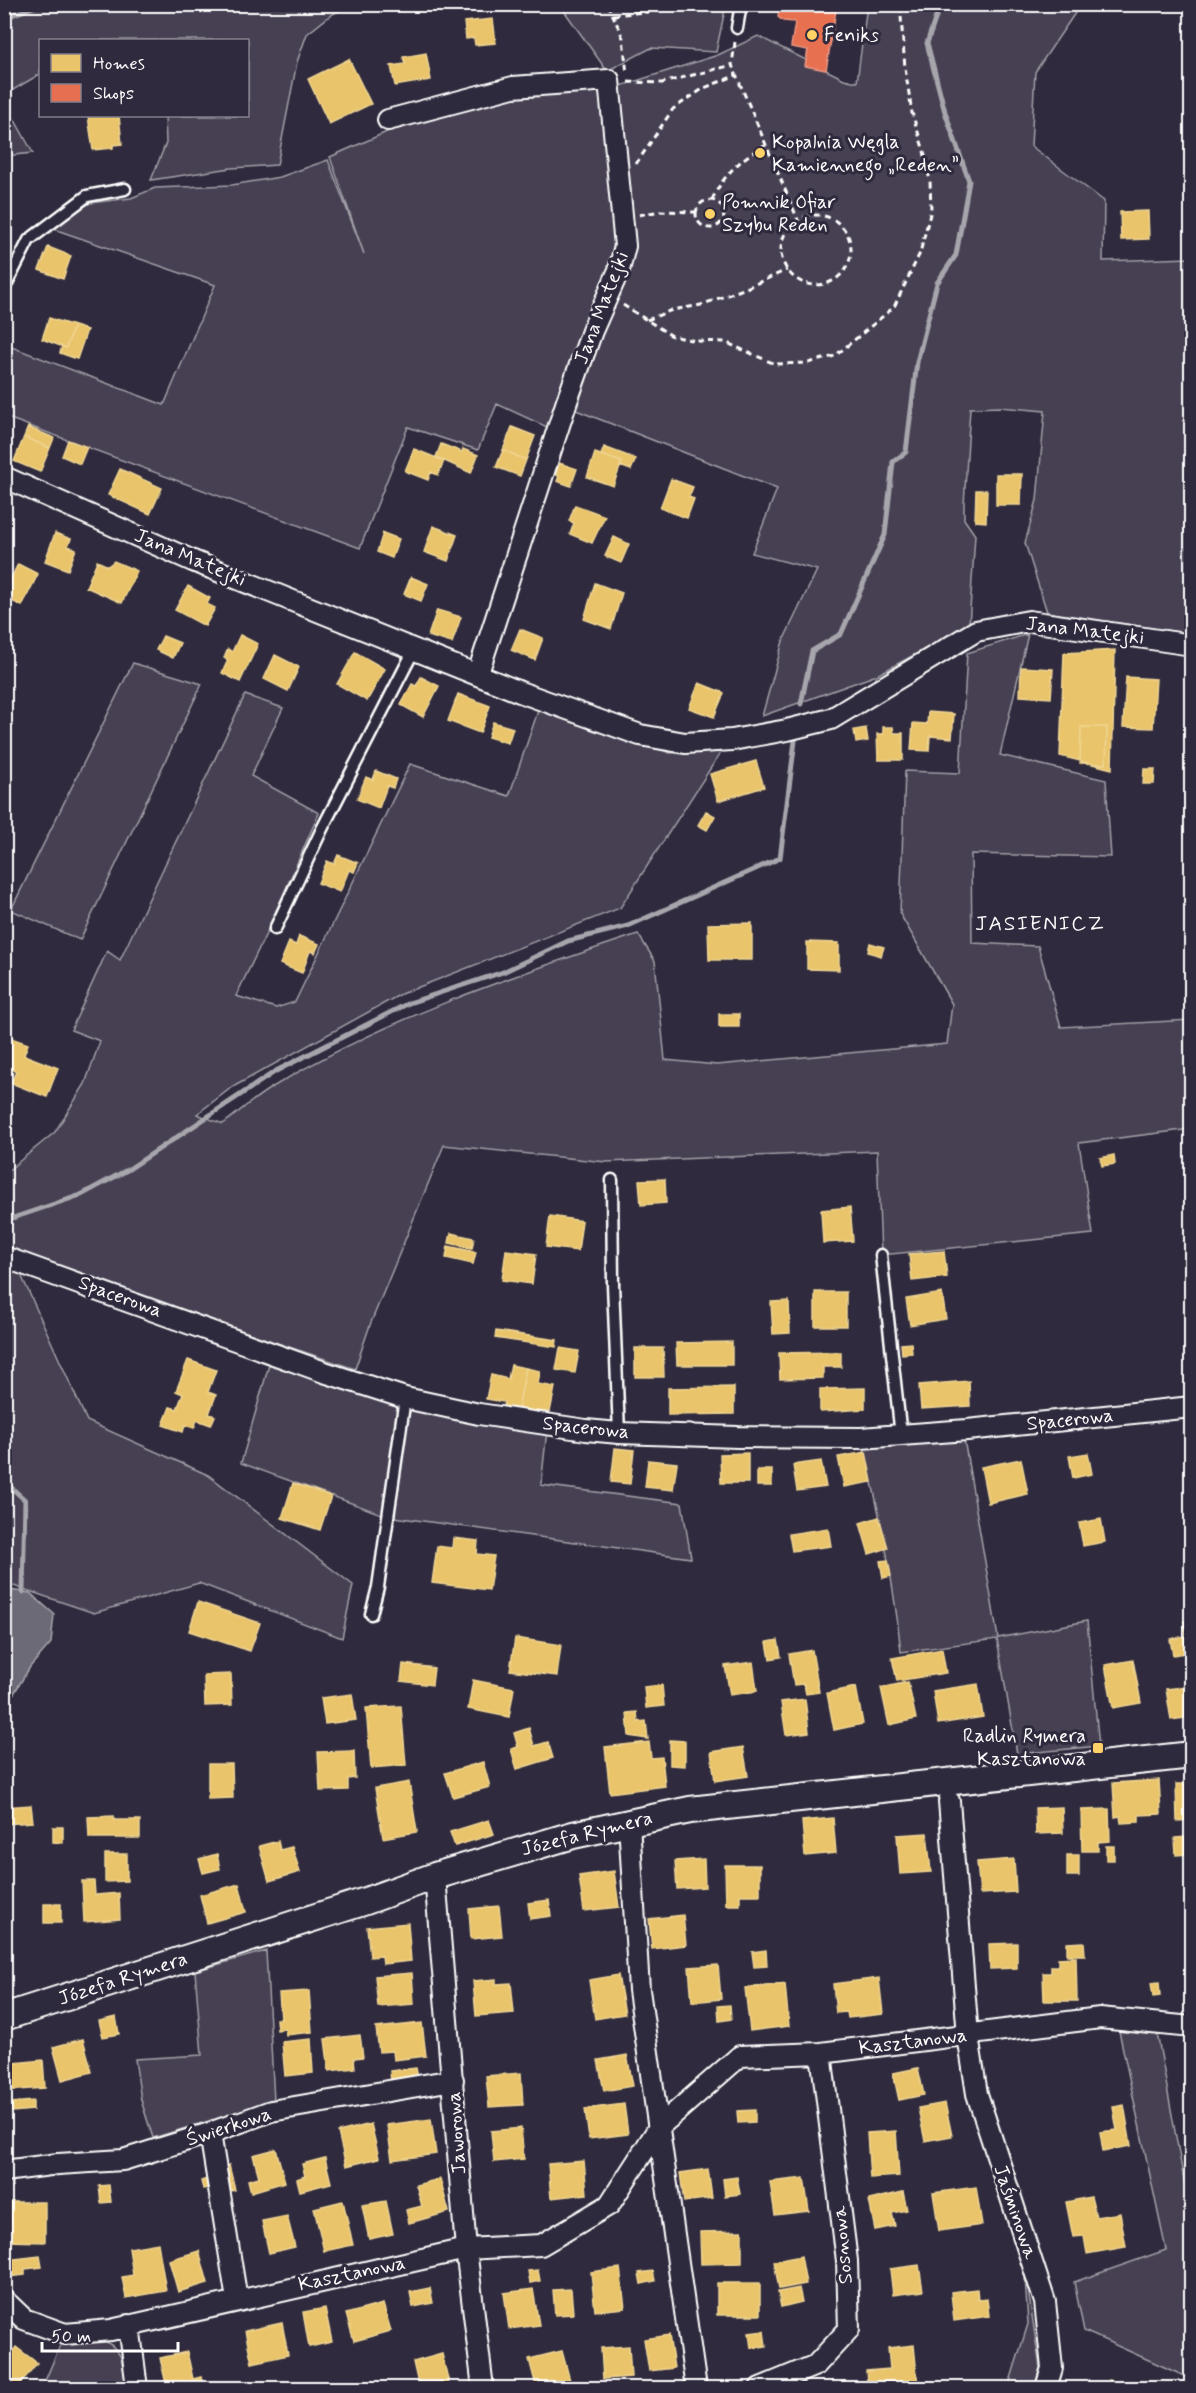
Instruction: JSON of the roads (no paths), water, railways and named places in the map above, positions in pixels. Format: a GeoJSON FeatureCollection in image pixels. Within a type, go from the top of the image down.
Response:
{"type":"FeatureCollection","features":[{"type":"Feature","properties":{"kind":"street","name":"Jana Matejki"},"geometry":{"type":"LineString","coordinates":[[388,120],[513,87],[619,81],[620,191],[625,246],[619,270],[592,331],[567,401],[478,673]]}},
{"type":"Feature","properties":{"kind":"street","name":"Jana Matejki"},"geometry":{"type":"LineString","coordinates":[[4,477],[193,561],[414,650],[478,673],[520,692],[640,735],[685,743],[732,740],[831,719],[976,631],[1029,621],[1191,645]]}},
{"type":"Feature","properties":{"kind":"street","name":"Spacerowa"},"geometry":{"type":"LineString","coordinates":[[4,1257],[324,1372],[405,1398],[478,1414],[619,1433],[861,1438],[1191,1407]]}},
{"type":"Feature","properties":{"kind":"street","name":"Józefa Rymera"},"geometry":{"type":"LineString","coordinates":[[4,2017],[366,1901],[435,1876],[573,1835],[629,1822],[690,1810],[1191,1755]]}},
{"type":"Feature","properties":{"kind":"street","name":"Jaśminowa"},"geometry":{"type":"LineString","coordinates":[[950,1801],[968,2036],[977,2094],[1045,2302],[1052,2368],[1046,2388]]}},
{"type":"Feature","properties":{"kind":"street"},"geometry":{"type":"LineString","coordinates":[[629,1822],[639,1990],[696,2388]]}},
{"type":"Feature","properties":{"kind":"street","name":"Jaworowa"},"geometry":{"type":"LineString","coordinates":[[435,1876],[466,2249],[483,2388]]}},
{"type":"Feature","properties":{"kind":"street","name":"Kasztanowa"},"geometry":{"type":"LineString","coordinates":[[4,2300],[24,2319],[65,2334],[111,2330],[466,2249],[542,2245],[609,2205],[660,2126],[740,2056],[821,2053],[1100,2018],[1191,2027]]}},
{"type":"Feature","properties":{"kind":"street","name":"Sosnowa"},"geometry":{"type":"LineString","coordinates":[[762,2388],[816,2365],[849,2328],[847,2261],[821,2053]]}},
{"type":"Feature","properties":{"kind":"street","name":"Świerkowa"},"geometry":{"type":"LineString","coordinates":[[4,2171],[58,2164],[123,2160],[272,2111],[453,2080]]}},
{"type":"Feature","properties":{"kind":"street"},"geometry":{"type":"LineString","coordinates":[[210,2133],[237,2300]]}},
{"type":"Feature","properties":{"kind":"street"},"geometry":{"type":"LineString","coordinates":[[129,2325],[137,2388]]}},
{"type":"Feature","properties":{"kind":"lane"},"geometry":{"type":"LineString","coordinates":[[737,28],[741,4]]}},
{"type":"Feature","properties":{"kind":"lane"},"geometry":{"type":"LineString","coordinates":[[4,289],[29,240],[87,196],[125,189]]}},
{"type":"Feature","properties":{"kind":"lane"},"geometry":{"type":"LineString","coordinates":[[275,929],[322,829],[414,650]]}},
{"type":"Feature","properties":{"kind":"lane"},"geometry":{"type":"LineString","coordinates":[[612,1180],[613,1284],[619,1433]]}},
{"type":"Feature","properties":{"kind":"lane"},"geometry":{"type":"LineString","coordinates":[[881,1255],[901,1436]]}},
{"type":"Feature","properties":{"kind":"lane"},"geometry":{"type":"LineString","coordinates":[[371,1614],[378,1587],[405,1398]]}},
{"type":"Feature","properties":{"kind":"waterway"},"geometry":{"type":"LineString","coordinates":[[4,18],[41,4]]}},
{"type":"Feature","properties":{"kind":"waterway"},"geometry":{"type":"LineString","coordinates":[[801,704],[812,651],[841,634],[885,535],[893,462],[906,452],[917,362],[937,283],[956,255],[969,181],[945,112],[927,43],[938,11],[956,4]]}},
{"type":"Feature","properties":{"kind":"waterway"},"geometry":{"type":"LineString","coordinates":[[4,1221],[81,1195],[129,1169],[276,1071],[409,1003],[503,972],[568,941],[628,926],[780,858],[796,733]]}},
{"type":"Feature","properties":{"kind":"waterway"},"geometry":{"type":"LineString","coordinates":[[4,1481],[25,1500],[23,1592]]}},
{"type":"Feature","properties":{"kind":"place","name":"Feniks"},"geometry":{"type":"Point","coordinates":[812,35]}},
{"type":"Feature","properties":{"kind":"place","name":"Kopalnia Węgla Kamiennego „Reden”"},"geometry":{"type":"Point","coordinates":[760,153]}},
{"type":"Feature","properties":{"kind":"place","name":"Pomnik Ofiar Szybu Reden"},"geometry":{"type":"Point","coordinates":[710,214]}},
{"type":"Feature","properties":{"kind":"place","name":"Radlin Rymera Kasztanowa"},"geometry":{"type":"Point","coordinates":[1098,1748]}},
{"type":"Feature","properties":{"kind":"district","name":"JASIENICZ"},"geometry":{"type":"Point","coordinates":[1040,924]}}]}
